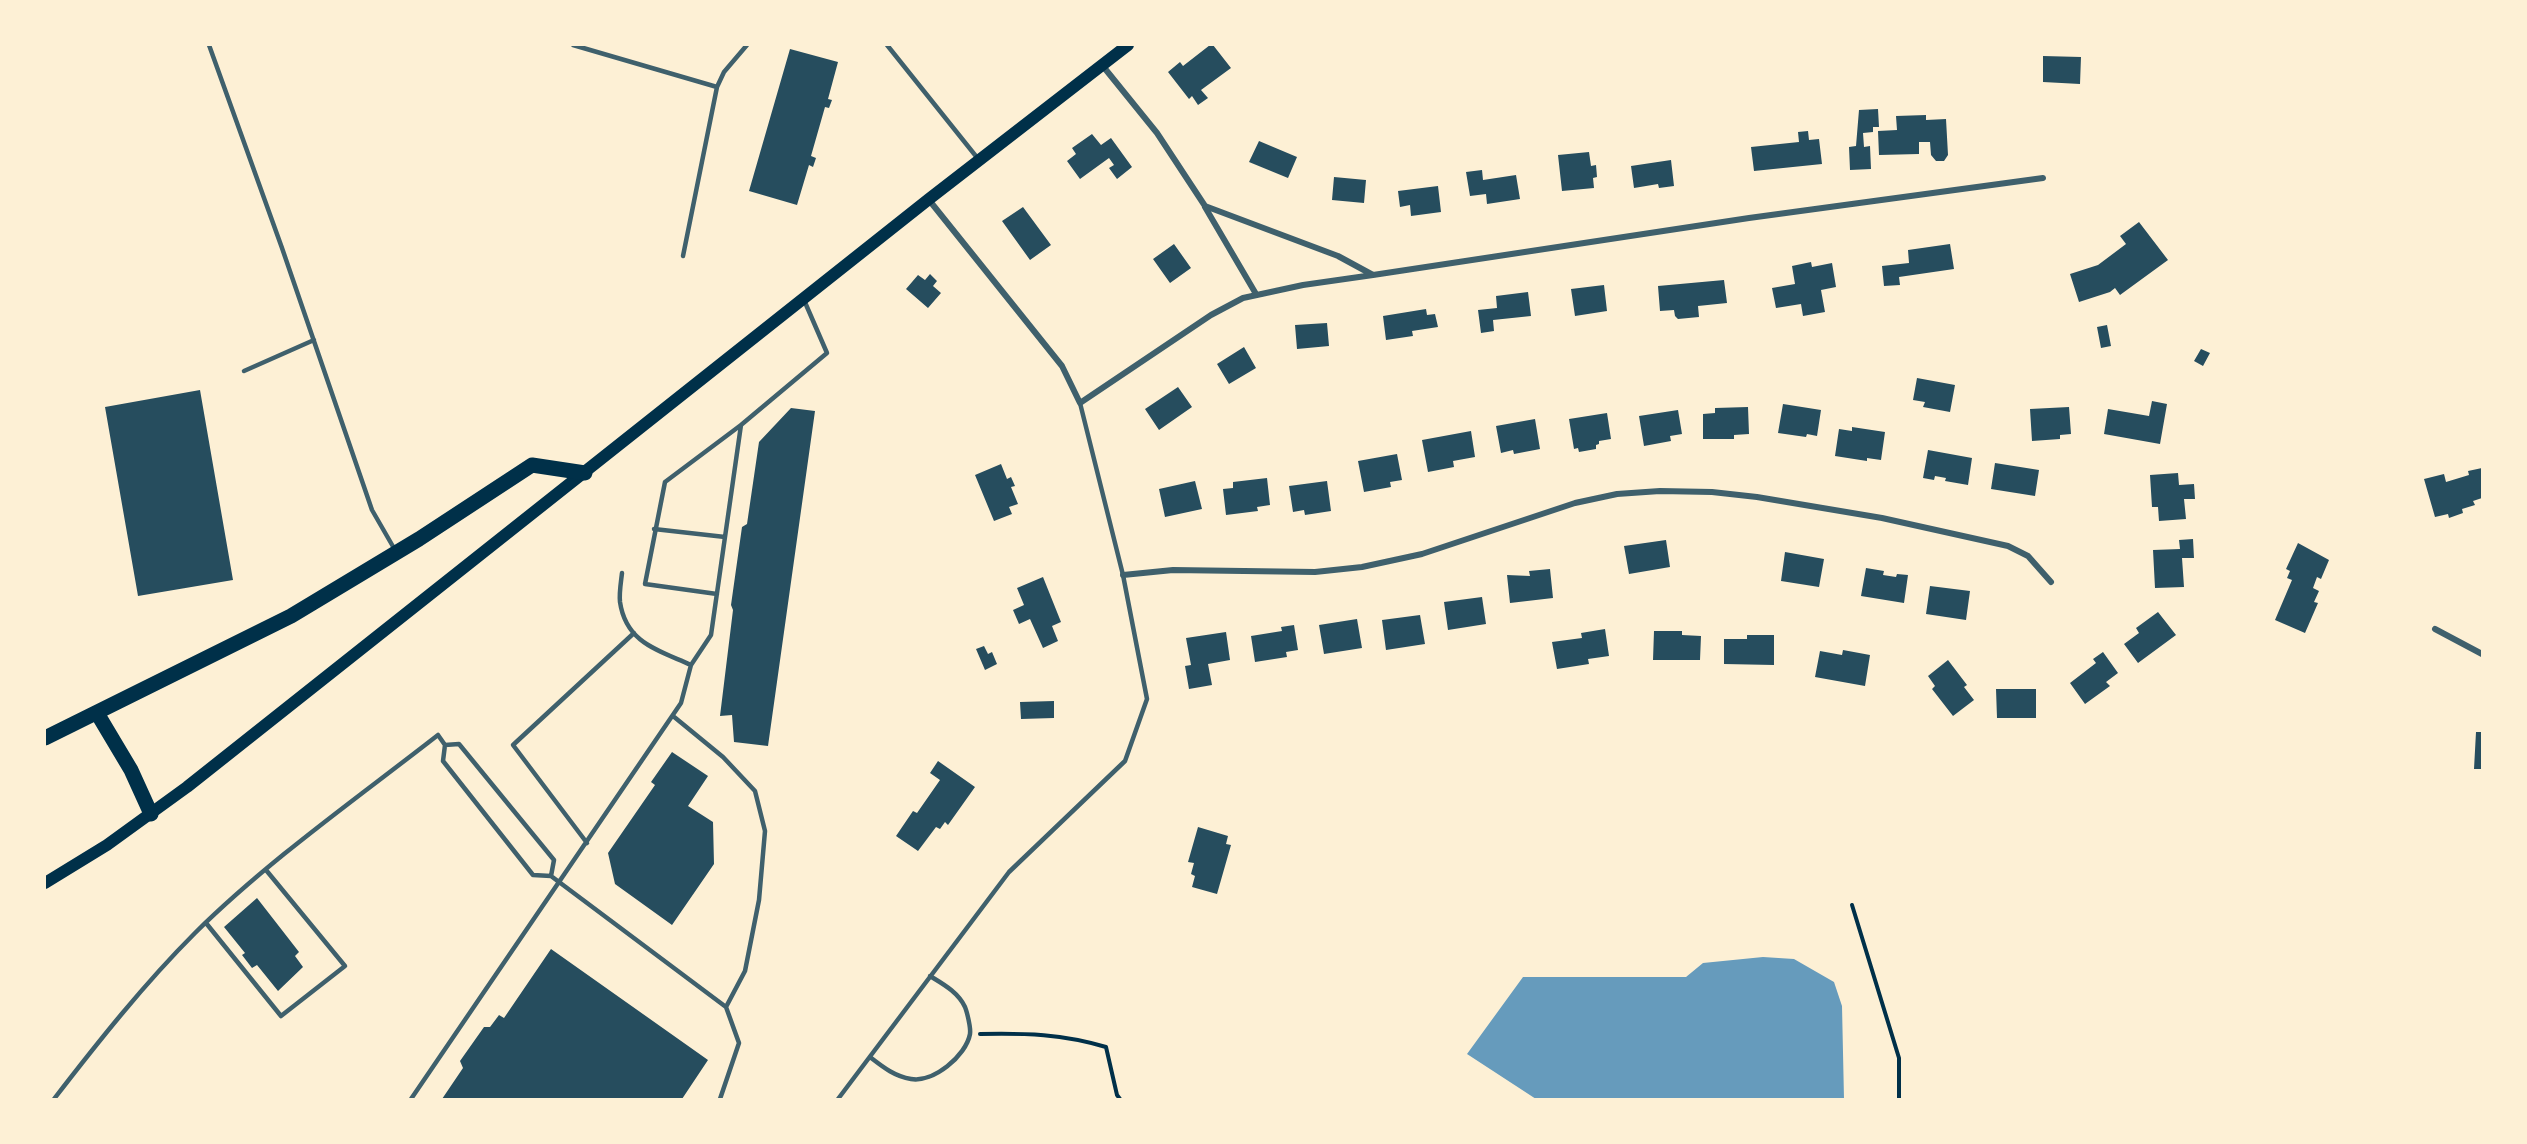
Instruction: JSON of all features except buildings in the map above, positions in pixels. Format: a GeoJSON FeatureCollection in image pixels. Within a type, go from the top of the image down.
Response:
{"type":"FeatureCollection","features":[{"type":"Feature","properties":{"kind":"highway"},"geometry":{"type":"LineString","coordinates":[[45,738],[291,616],[397,552],[532,465],[585,473]]}},
{"type":"Feature","properties":{"kind":"highway"},"geometry":{"type":"LineString","coordinates":[[97,713],[131,770],[151,814]]}},
{"type":"Feature","properties":{"kind":"main road"},"geometry":{"type":"LineString","coordinates":[[45,883],[107,845],[151,814],[585,473],[928,199],[1128,45]]}},
{"type":"Feature","properties":{"kind":"street"},"geometry":{"type":"LineString","coordinates":[[1102,65],[1157,133],[1205,206],[1256,294]]}},
{"type":"Feature","properties":{"kind":"street"},"geometry":{"type":"LineString","coordinates":[[928,199],[1062,366],[1080,403],[1211,315],[1256,294],[1749,218],[2043,178]]}},
{"type":"Feature","properties":{"kind":"street"},"geometry":{"type":"LineString","coordinates":[[1205,206],[1338,256],[1373,275]]}},
{"type":"Feature","properties":{"kind":"street"},"geometry":{"type":"LineString","coordinates":[[1123,575],[1173,570],[1315,572],[1362,567],[1422,554],[1575,503],[1617,494],[1660,490],[1757,496],[1882,518],[2008,546],[2028,556],[2051,582]]}},
{"type":"Feature","properties":{"kind":"street"},"geometry":{"type":"LineString","coordinates":[[2435,630],[2482,654]]}},
{"type":"Feature","properties":{"kind":"lane"},"geometry":{"type":"LineString","coordinates":[[209,45],[372,510],[397,552]]}},
{"type":"Feature","properties":{"kind":"lane"},"geometry":{"type":"LineString","coordinates":[[573,45],[717,87]]}},
{"type":"Feature","properties":{"kind":"lane"},"geometry":{"type":"LineString","coordinates":[[682,256],[717,87],[724,72],[747,45]]}},
{"type":"Feature","properties":{"kind":"lane"},"geometry":{"type":"LineString","coordinates":[[886,45],[979,160]]}},
{"type":"Feature","properties":{"kind":"lane"},"geometry":{"type":"LineString","coordinates":[[717,594],[645,584],[665,482],[741,425],[827,353],[803,298]]}},
{"type":"Feature","properties":{"kind":"lane"},"geometry":{"type":"LineString","coordinates":[[244,371],[314,340]]}},
{"type":"Feature","properties":{"kind":"lane"},"geometry":{"type":"LineString","coordinates":[[838,1099],[1009,872],[1125,761],[1147,699],[1123,575],[1080,403]]}},
{"type":"Feature","properties":{"kind":"lane"},"geometry":{"type":"LineString","coordinates":[[411,1099],[560,884],[681,703],[691,665],[711,635],[741,425]]}},
{"type":"Feature","properties":{"kind":"lane"},"geometry":{"type":"LineString","coordinates":[[654,529],[725,537]]}},
{"type":"Feature","properties":{"kind":"lane"},"geometry":{"type":"LineString","coordinates":[[622,573],[620,602],[637,639],[691,665]]}},
{"type":"Feature","properties":{"kind":"lane"},"geometry":{"type":"LineString","coordinates":[[587,843],[513,745],[633,633]]}},
{"type":"Feature","properties":{"kind":"lane"},"geometry":{"type":"LineString","coordinates":[[673,716],[723,757],[755,791],[765,831],[759,900],[745,970],[726,1007]]}},
{"type":"Feature","properties":{"kind":"lane"},"geometry":{"type":"LineString","coordinates":[[54,1099],[98,1042],[206,923],[266,870],[438,735],[445,745],[443,761],[533,875],[551,876],[726,1007],[739,1043],[720,1099]]}},
{"type":"Feature","properties":{"kind":"lane"},"geometry":{"type":"LineString","coordinates":[[445,745],[459,744],[554,860],[551,876]]}},
{"type":"Feature","properties":{"kind":"lane"},"geometry":{"type":"LineString","coordinates":[[206,923],[281,1016],[345,966],[266,870]]}},
{"type":"Feature","properties":{"kind":"lane"},"geometry":{"type":"LineString","coordinates":[[870,1057],[890,1072],[913,1080],[934,1075],[957,1059],[970,1034],[965,1007],[953,991],[930,976]]}},
{"type":"Feature","properties":{"kind":"path"},"geometry":{"type":"LineString","coordinates":[[1852,905],[1899,1058],[1899,1099]]}},
{"type":"Feature","properties":{"kind":"path"},"geometry":{"type":"LineString","coordinates":[[970,1034],[1033,1033],[1075,1038],[1106,1047],[1117,1095],[1120,1099]]}},
{"type":"Feature","properties":{"kind":"water"},"geometry":{"type":"Polygon","coordinates":[[[1763,957],[1794,959],[1834,982],[1842,1006],[1844,1099],[1536,1099],[1467,1054],[1523,977],[1686,977],[1703,963],[1763,957]]]}}]}
